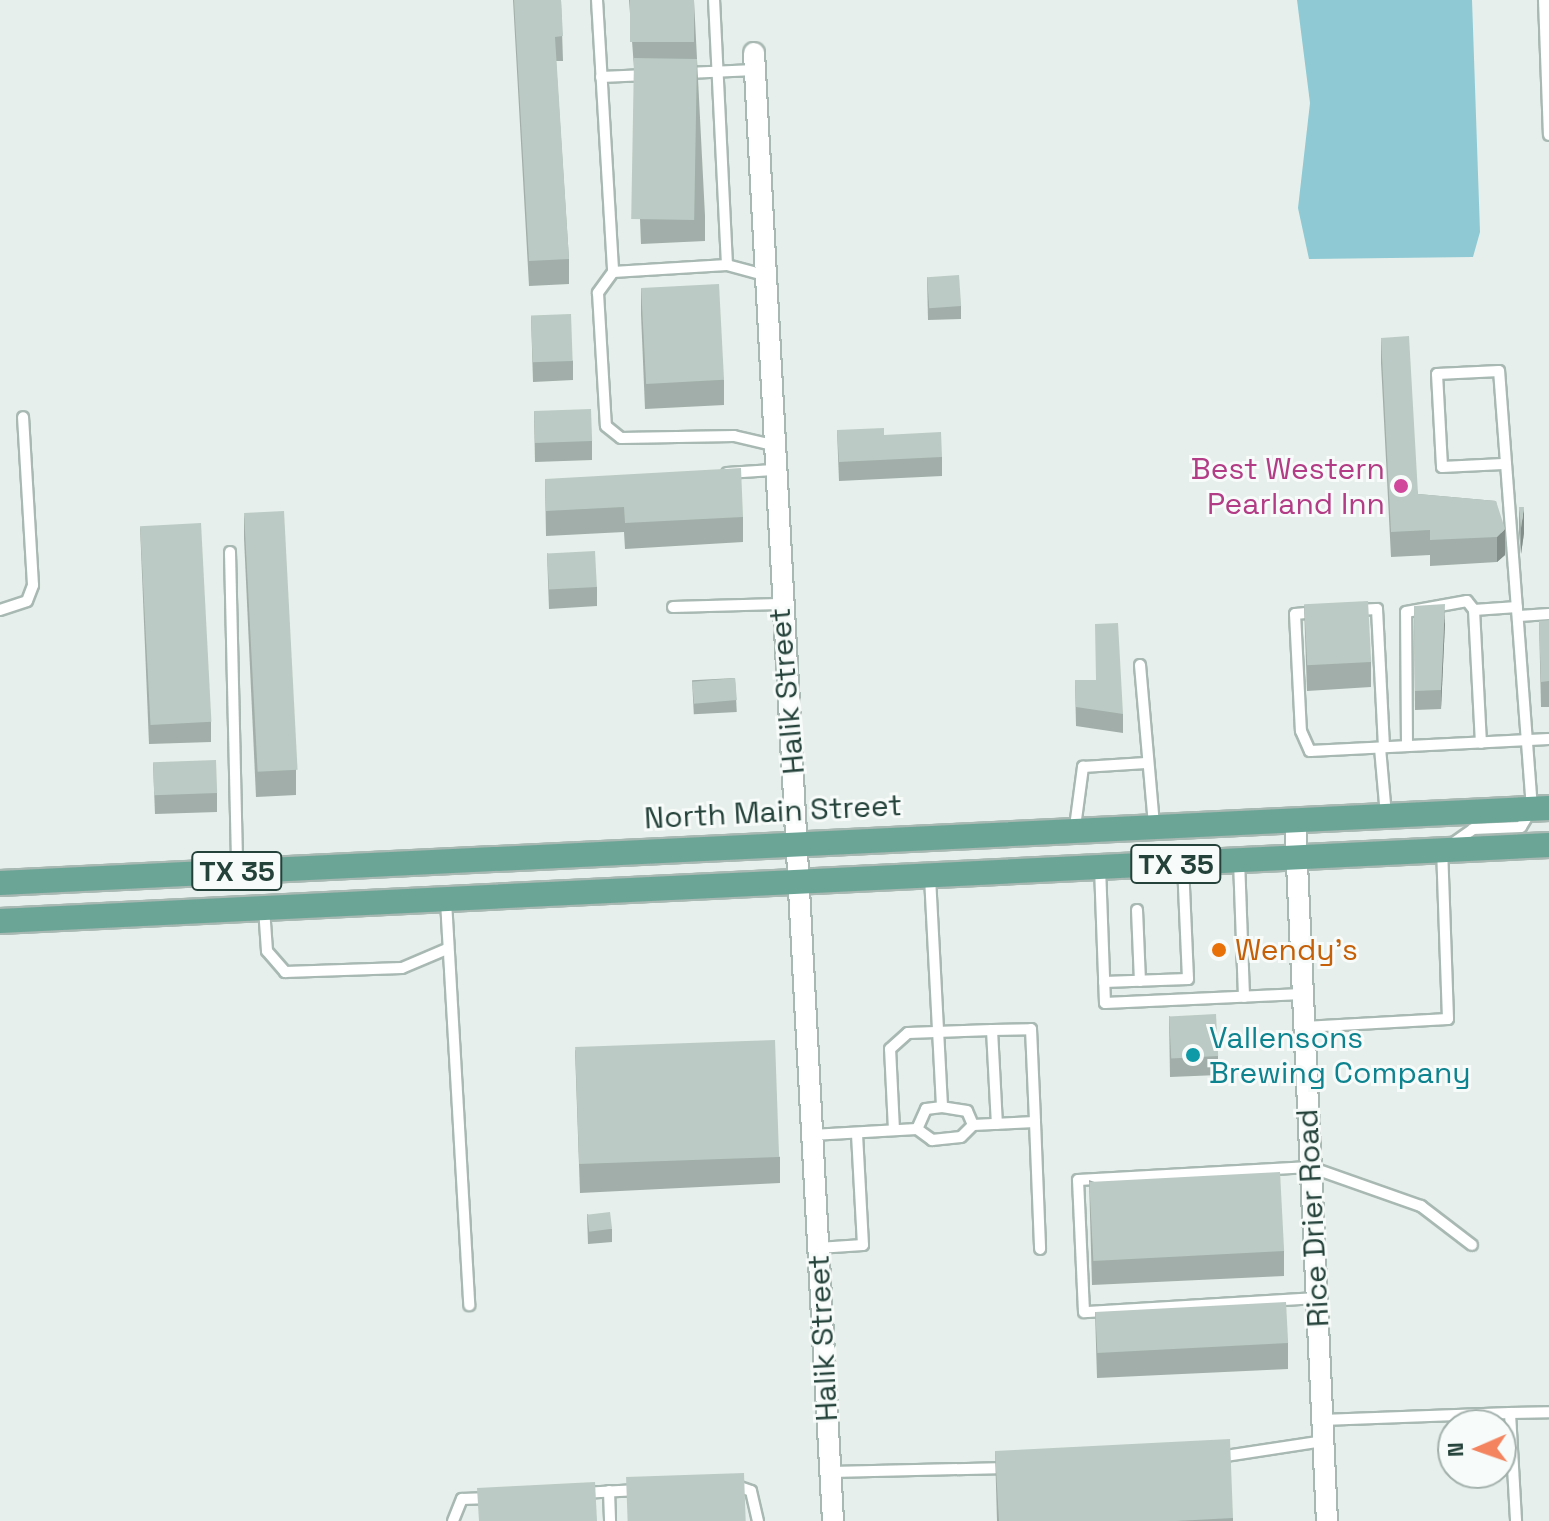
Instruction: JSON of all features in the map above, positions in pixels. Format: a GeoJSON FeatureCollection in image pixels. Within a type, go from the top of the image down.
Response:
{"type":"FeatureCollection","features":[{"type":"Feature","properties":{"kind":"main road","name":"North Main Street"},"geometry":{"type":"LineString","coordinates":[[0,883],[1075,827],[1386,817],[1540,808]]}},
{"type":"Feature","properties":{"kind":"main road","name":"TX 35"},"geometry":{"type":"LineString","coordinates":[[0,921],[1549,845]]}},
{"type":"Feature","properties":{"kind":"main road"},"geometry":{"type":"LineString","coordinates":[[443,860],[446,901]]}},
{"type":"Feature","properties":{"kind":"street","name":"Halik Street"},"geometry":{"type":"LineString","coordinates":[[754,61],[779,604],[804,882],[812,1135],[833,1521]]}},
{"type":"Feature","properties":{"kind":"street","name":"Rice Drier Road"},"geometry":{"type":"LineString","coordinates":[[1295,820],[1327,1521]]}},
{"type":"Feature","properties":{"kind":"lane"},"geometry":{"type":"LineString","coordinates":[[597,0],[613,272],[598,293],[606,426],[621,438],[734,436],[772,445]]}},
{"type":"Feature","properties":{"kind":"lane"},"geometry":{"type":"LineString","coordinates":[[714,0],[727,265]]}},
{"type":"Feature","properties":{"kind":"lane"},"geometry":{"type":"LineString","coordinates":[[1544,0],[1549,135]]}},
{"type":"Feature","properties":{"kind":"lane"},"geometry":{"type":"LineString","coordinates":[[674,74],[718,72],[754,61]]}},
{"type":"Feature","properties":{"kind":"lane"},"geometry":{"type":"LineString","coordinates":[[601,77],[660,74]]}},
{"type":"Feature","properties":{"kind":"lane"},"geometry":{"type":"LineString","coordinates":[[613,272],[727,265],[764,275]]}},
{"type":"Feature","properties":{"kind":"lane"},"geometry":{"type":"LineString","coordinates":[[1304,1027],[1448,1019],[1442,851],[1473,829],[1521,827],[1540,808],[1526,741],[1518,611],[1503,464],[1499,371],[1437,374],[1442,467],[1503,464]]}},
{"type":"Feature","properties":{"kind":"lane"},"geometry":{"type":"LineString","coordinates":[[0,610],[27,601],[33,585],[23,417]]}},
{"type":"Feature","properties":{"kind":"lane"},"geometry":{"type":"LineString","coordinates":[[712,474],[773,470]]}},
{"type":"Feature","properties":{"kind":"lane"},"geometry":{"type":"LineString","coordinates":[[230,552],[237,871]]}},
{"type":"Feature","properties":{"kind":"lane"},"geometry":{"type":"LineString","coordinates":[[1407,746],[1406,612],[1467,601],[1474,610],[1481,743]]}},
{"type":"Feature","properties":{"kind":"lane"},"geometry":{"type":"LineString","coordinates":[[673,607],[779,604]]}},
{"type":"Feature","properties":{"kind":"lane"},"geometry":{"type":"LineString","coordinates":[[1386,817],[1382,747],[1377,609],[1295,614],[1304,747],[1382,747],[1549,739]]}},
{"type":"Feature","properties":{"kind":"lane"},"geometry":{"type":"LineString","coordinates":[[1474,610],[1549,614]]}},
{"type":"Feature","properties":{"kind":"lane"},"geometry":{"type":"LineString","coordinates":[[1140,665],[1146,763],[1154,824]]}},
{"type":"Feature","properties":{"kind":"lane"},"geometry":{"type":"LineString","coordinates":[[1075,827],[1083,767],[1146,763]]}},
{"type":"Feature","properties":{"kind":"lane"},"geometry":{"type":"LineString","coordinates":[[1239,860],[1244,997]]}},
{"type":"Feature","properties":{"kind":"lane"},"geometry":{"type":"LineString","coordinates":[[1104,982],[1188,979],[1183,864]]}},
{"type":"Feature","properties":{"kind":"lane"},"geometry":{"type":"LineString","coordinates":[[1100,867],[1105,1003],[1302,994]]}},
{"type":"Feature","properties":{"kind":"lane"},"geometry":{"type":"LineString","coordinates":[[930,876],[942,1107]]}},
{"type":"Feature","properties":{"kind":"lane"},"geometry":{"type":"LineString","coordinates":[[446,901],[447,949],[453,963],[469,1305]]}},
{"type":"Feature","properties":{"kind":"lane"},"geometry":{"type":"LineString","coordinates":[[264,908],[267,951],[285,972],[402,968],[447,949]]}},
{"type":"Feature","properties":{"kind":"lane"},"geometry":{"type":"LineString","coordinates":[[1137,910],[1140,981]]}},
{"type":"Feature","properties":{"kind":"lane"},"geometry":{"type":"LineString","coordinates":[[894,1130],[892,1040],[938,1032],[1031,1029],[1040,1249]]}},
{"type":"Feature","properties":{"kind":"lane"},"geometry":{"type":"LineString","coordinates":[[992,1030],[997,1124]]}},
{"type":"Feature","properties":{"kind":"lane"},"geometry":{"type":"LineString","coordinates":[[917,1129],[926,1109],[942,1107],[967,1111],[973,1125]]}},
{"type":"Feature","properties":{"kind":"lane"},"geometry":{"type":"LineString","coordinates":[[812,1135],[917,1129],[932,1140],[961,1137],[973,1125],[1035,1122]]}},
{"type":"Feature","properties":{"kind":"lane"},"geometry":{"type":"LineString","coordinates":[[818,1248],[863,1245],[857,1133]]}},
{"type":"Feature","properties":{"kind":"lane"},"geometry":{"type":"LineString","coordinates":[[1316,1298],[1084,1312],[1078,1180],[1310,1167],[1410,1201],[1472,1245]]}},
{"type":"Feature","properties":{"kind":"lane"},"geometry":{"type":"LineString","coordinates":[[1517,1413],[1549,1412]]}},
{"type":"Feature","properties":{"kind":"lane"},"geometry":{"type":"LineString","coordinates":[[1322,1420],[1437,1416]]}},
{"type":"Feature","properties":{"kind":"lane"},"geometry":{"type":"LineString","coordinates":[[1196,1458],[1323,1441]]}},
{"type":"Feature","properties":{"kind":"lane"},"geometry":{"type":"LineString","coordinates":[[831,1472],[1022,1467]]}},
{"type":"Feature","properties":{"kind":"lane"},"geometry":{"type":"LineString","coordinates":[[717,1485],[751,1491],[758,1521]]}},
{"type":"Feature","properties":{"kind":"lane"},"geometry":{"type":"LineString","coordinates":[[565,1494],[655,1489]]}},
{"type":"Feature","properties":{"kind":"lane"},"geometry":{"type":"LineString","coordinates":[[1514,1489],[1516,1521]]}},
{"type":"Feature","properties":{"kind":"lane"},"geometry":{"type":"LineString","coordinates":[[609,1491],[610,1521]]}},
{"type":"Feature","properties":{"kind":"lane"},"geometry":{"type":"LineString","coordinates":[[453,1521],[462,1499],[506,1497]]}},
{"type":"Feature","properties":{"kind":"water"},"geometry":{"type":"Polygon","coordinates":[[[1297,0],[1472,0],[1480,232],[1473,257],[1309,259],[1298,208],[1310,103],[1297,0]]]}},
{"type":"Feature","properties":{"kind":"building"},"geometry":{"type":"Polygon","coordinates":[[[514,0],[561,0],[563,36],[555,37],[569,259],[529,261],[514,0]]]}},
{"type":"Feature","properties":{"kind":"building"},"geometry":{"type":"Polygon","coordinates":[[[630,0],[694,0],[694,42],[630,42],[630,0]]]}},
{"type":"Feature","properties":{"kind":"building"},"geometry":{"type":"Polygon","coordinates":[[[634,58],[697,59],[694,220],[631,219],[634,58]]]}},
{"type":"Feature","properties":{"kind":"building"},"geometry":{"type":"Polygon","coordinates":[[[959,275],[961,306],[929,308],[927,277],[959,275]]]}},
{"type":"Feature","properties":{"kind":"building"},"geometry":{"type":"Polygon","coordinates":[[[719,284],[724,380],[646,384],[641,288],[719,284]]]}},
{"type":"Feature","properties":{"kind":"building"},"geometry":{"type":"Polygon","coordinates":[[[571,314],[573,361],[533,362],[531,315],[571,314]]]}},
{"type":"Feature","properties":{"kind":"building","name":"Best Western Pearland Inn"},"geometry":{"type":"Polygon","coordinates":[[[1409,336],[1418,494],[1496,501],[1505,529],[1497,537],[1430,540],[1430,530],[1391,532],[1381,338],[1409,336]]]}},
{"type":"Feature","properties":{"kind":"building"},"geometry":{"type":"Polygon","coordinates":[[[591,409],[592,441],[535,443],[534,411],[591,409]]]}},
{"type":"Feature","properties":{"kind":"building"},"geometry":{"type":"Polygon","coordinates":[[[884,428],[884,435],[941,432],[942,457],[839,462],[837,430],[884,428]]]}},
{"type":"Feature","properties":{"kind":"building"},"geometry":{"type":"Polygon","coordinates":[[[741,468],[743,517],[625,523],[624,507],[546,511],[545,479],[741,468]]]}},
{"type":"Feature","properties":{"kind":"building"},"geometry":{"type":"Polygon","coordinates":[[[1519,507],[1524,507],[1521,528],[1519,507]]]}},
{"type":"Feature","properties":{"kind":"building"},"geometry":{"type":"Polygon","coordinates":[[[284,511],[298,770],[258,772],[244,513],[284,511]]]}},
{"type":"Feature","properties":{"kind":"building"},"geometry":{"type":"Polygon","coordinates":[[[201,523],[211,722],[150,725],[140,526],[201,523]]]}},
{"type":"Feature","properties":{"kind":"building"},"geometry":{"type":"Polygon","coordinates":[[[595,551],[597,587],[549,589],[547,554],[595,551]]]}},
{"type":"Feature","properties":{"kind":"building"},"geometry":{"type":"Polygon","coordinates":[[[1368,601],[1371,662],[1307,665],[1304,604],[1368,601]]]}},
{"type":"Feature","properties":{"kind":"building"},"geometry":{"type":"Polygon","coordinates":[[[1445,604],[1441,690],[1415,691],[1414,606],[1445,604]]]}},
{"type":"Feature","properties":{"kind":"building"},"geometry":{"type":"Polygon","coordinates":[[[1549,620],[1549,681],[1541,682],[1539,621],[1549,620]]]}},
{"type":"Feature","properties":{"kind":"building"},"geometry":{"type":"Polygon","coordinates":[[[1118,623],[1123,714],[1076,707],[1075,680],[1096,680],[1095,624],[1118,623]]]}},
{"type":"Feature","properties":{"kind":"building"},"geometry":{"type":"Polygon","coordinates":[[[735,678],[737,700],[694,704],[692,682],[735,678]]]}},
{"type":"Feature","properties":{"kind":"building"},"geometry":{"type":"Polygon","coordinates":[[[216,760],[217,793],[154,795],[153,762],[216,760]]]}},
{"type":"Feature","properties":{"kind":"building"},"geometry":{"type":"Polygon","coordinates":[[[1216,1014],[1218,1056],[1171,1058],[1169,1016],[1216,1014]]]}},
{"type":"Feature","properties":{"kind":"building"},"geometry":{"type":"Polygon","coordinates":[[[775,1040],[779,1157],[579,1164],[575,1047],[775,1040]]]}},
{"type":"Feature","properties":{"kind":"building"},"geometry":{"type":"Polygon","coordinates":[[[1280,1172],[1284,1251],[1093,1261],[1089,1182],[1280,1172]]]}},
{"type":"Feature","properties":{"kind":"building"},"geometry":{"type":"Polygon","coordinates":[[[610,1212],[612,1229],[589,1232],[587,1215],[610,1212]]]}},
{"type":"Feature","properties":{"kind":"building"},"geometry":{"type":"Polygon","coordinates":[[[1286,1302],[1288,1343],[1097,1353],[1095,1312],[1286,1302]]]}},
{"type":"Feature","properties":{"kind":"building"},"geometry":{"type":"Polygon","coordinates":[[[1230,1439],[1233,1518],[999,1521],[995,1451],[1230,1439]]]}},
{"type":"Feature","properties":{"kind":"building"},"geometry":{"type":"Polygon","coordinates":[[[744,1473],[746,1521],[628,1521],[626,1477],[744,1473]]]}},
{"type":"Feature","properties":{"kind":"building"},"geometry":{"type":"Polygon","coordinates":[[[595,1482],[597,1521],[479,1521],[477,1488],[595,1482]]]}},
{"type":"Feature","properties":{"kind":"place","name":"Best Western Pearland Inn"},"geometry":{"type":"Point","coordinates":[1401,486]}},
{"type":"Feature","properties":{"kind":"place","name":"Wendy's"},"geometry":{"type":"Point","coordinates":[1219,950]}},
{"type":"Feature","properties":{"kind":"place","name":"Vallensons Brewing Company"},"geometry":{"type":"Point","coordinates":[1193,1055]}}]}
